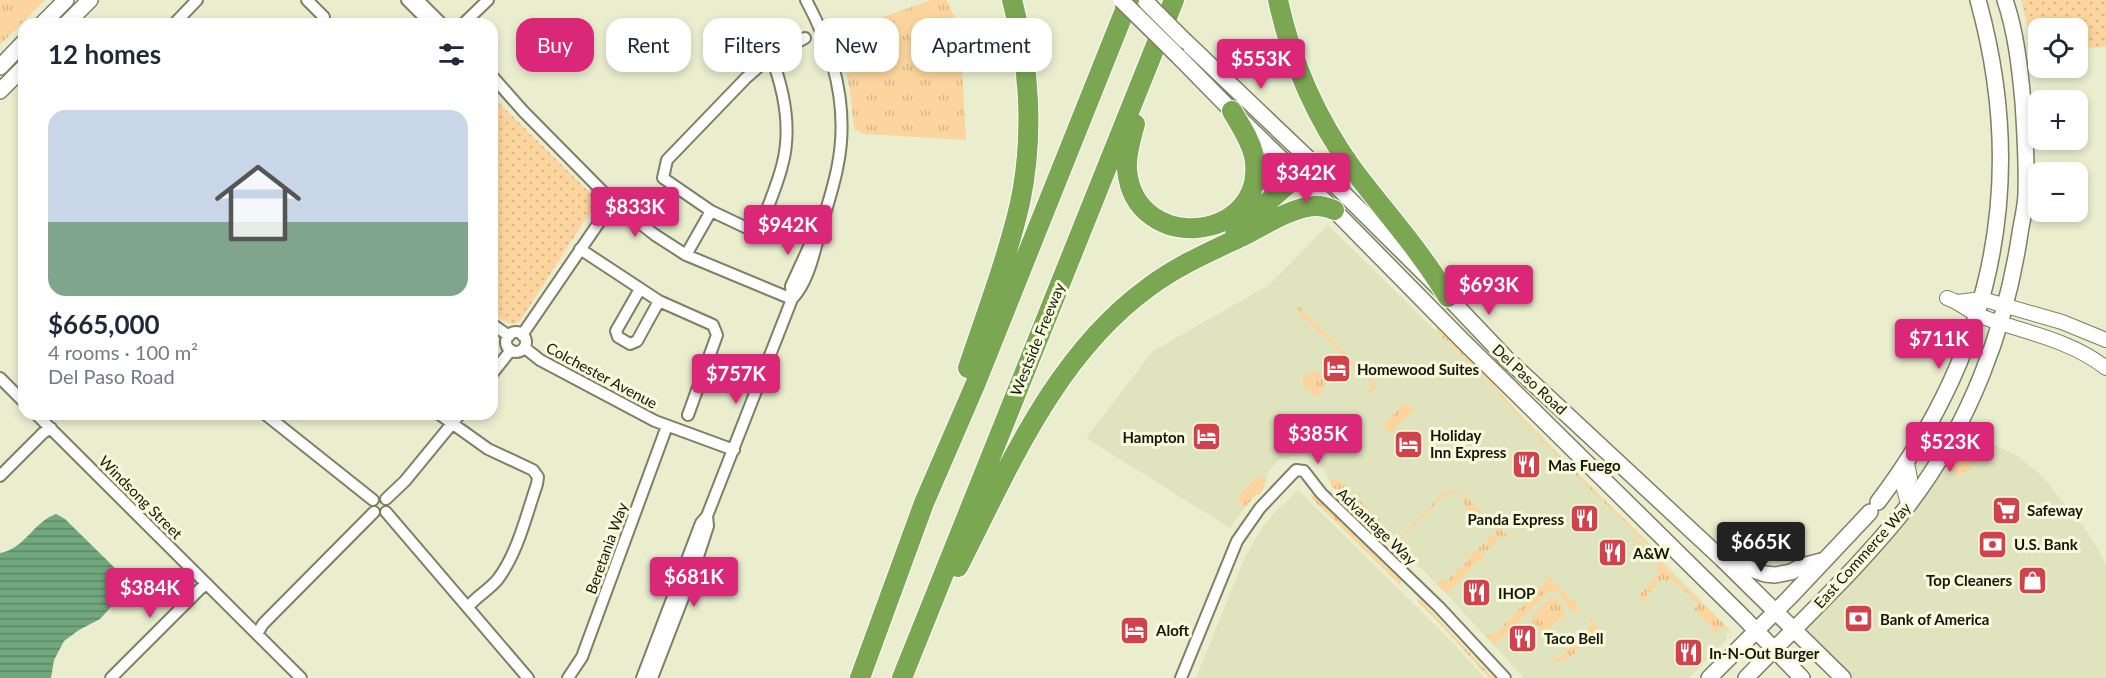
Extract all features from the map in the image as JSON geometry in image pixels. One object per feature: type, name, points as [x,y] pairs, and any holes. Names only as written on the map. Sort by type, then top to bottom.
[{"type":"highway","points":[[860,678],[924,503],[1005,256],[1020,203],[1025,171],[1028,104],[1025,67],[1012,0]]},
{"type":"highway","points":[[1103,61],[1121,0]]},
{"type":"highway","points":[[924,503],[975,385],[1129,0]]},
{"type":"highway","name":"Westside Freeway","points":[[902,678],[1174,0]]},
{"type":"highway","points":[[1278,0],[1297,64],[1315,106],[1333,138],[1352,167],[1435,274],[1448,297]]},
{"type":"highway","points":[[1151,57],[1129,150],[1127,170],[1133,192],[1139,202],[1155,218],[1182,229],[1204,228],[1225,220],[1242,206],[1254,178],[1254,158],[1248,138],[1232,111]]},
{"type":"highway","points":[[929,609],[957,569],[1045,402],[1076,357],[1094,336],[1127,304],[1248,220],[1306,170]]},
{"type":"highway","points":[[1196,258],[1294,211],[1316,206],[1334,210]]},
{"type":"main road","points":[[48,18],[66,0]]},
{"type":"main road","points":[[72,18],[90,0]]},
{"type":"main road","name":"Del Paso Road","points":[[1121,0],[1232,111],[1306,170],[1448,297],[1506,358],[1722,559],[1843,678]]},
{"type":"main road","name":"Del Paso Road","points":[[1144,0],[1306,170],[1334,210],[1802,678]]},
{"type":"main road","name":"East Commerce Way","points":[[1709,678],[1826,560],[1874,507],[1924,435],[1947,393],[1972,332],[1994,245],[1999,208],[2001,160],[2000,118],[1995,77],[1978,0]]},
{"type":"main road","name":"East Commerce Way","points":[[1746,678],[1877,542],[1910,502],[1947,447],[1984,368],[2005,306],[2016,261],[2026,195],[2026,138],[2020,73],[2005,0]]},
{"type":"main road","points":[[0,66],[18,48]]},
{"type":"main road","points":[[0,91],[18,73]]},
{"type":"main road","points":[[1722,559],[1765,574],[1775,575],[1826,560]]},
{"type":"street","points":[[180,18],[197,0]]},
{"type":"street","points":[[307,0],[323,18]]},
{"type":"street","points":[[407,0],[425,18]]},
{"type":"street","points":[[418,0],[436,18]]},
{"type":"street","points":[[469,18],[488,0]]},
{"type":"street","points":[[642,678],[701,523],[707,516],[734,450],[792,299],[791,286],[807,248],[823,220],[838,162],[841,109],[833,65],[825,39],[806,0]]},
{"type":"street","points":[[753,72],[667,160],[663,178],[711,211],[749,229],[762,224],[783,165],[786,128],[782,89],[776,72]]},
{"type":"street","points":[[498,83],[613,202],[655,235],[686,255],[792,299]]},
{"type":"street","points":[[498,88],[523,111]]},
{"type":"street","points":[[522,335],[613,202]]},
{"type":"street","points":[[686,255],[711,211]]},
{"type":"street","points":[[580,249],[659,300],[712,325],[717,335],[688,416]]},
{"type":"street","points":[[640,289],[616,331],[618,337],[630,344],[637,341],[659,300]]},
{"type":"street","points":[[2106,340],[2062,322],[1982,298],[1952,300],[1977,315],[2040,335],[2080,351],[2106,368]]},
{"type":"street","points":[[498,328],[509,336]]},
{"type":"street","points":[[514,333],[522,335],[526,341],[525,348],[520,352],[511,350],[507,345],[509,336],[514,333]]},
{"type":"street","name":"Colchester Avenue","points":[[525,348],[550,366],[667,426],[734,450]]},
{"type":"street","points":[[498,366],[511,350]]},
{"type":"street","points":[[0,378],[18,396]]},
{"type":"street","name":"Windsong Street","points":[[42,420],[301,678]]},
{"type":"street","points":[[273,420],[374,500]]},
{"type":"street","points":[[448,420],[489,449],[534,470],[538,477],[507,565],[486,592],[476,597],[468,607]]},
{"type":"street","points":[[386,499],[405,481],[455,420]]},
{"type":"street","name":"Beretania Way","points":[[568,678],[582,657],[667,426]]},
{"type":"street","points":[[0,476],[43,432],[51,428]]},
{"type":"street","points":[[1906,462],[1910,478],[1904,489],[1907,500],[1910,502]]},
{"type":"street","name":"Advantage Way","points":[[1181,678],[1237,541],[1260,508],[1296,470],[1304,471],[1321,493],[1439,607],[1504,678]]},
{"type":"street","points":[[378,497],[386,499],[389,507],[386,512],[381,515],[374,512],[371,506],[374,500],[378,497]]},
{"type":"street","points":[[257,633],[263,624],[374,512]]},
{"type":"street","points":[[386,512],[528,678]]},
{"type":"street","points":[[652,678],[696,563],[708,526],[707,516]]},
{"type":"street","points":[[111,678],[207,584]]},
{"type":"shaded area","points":[[1328,225],[1536,430],[1728,629],[1726,640],[1689,678],[1524,678],[1439,586],[1340,490],[1332,487],[1323,467],[1314,459],[1304,455],[1279,460],[1269,471],[1264,489],[1251,499],[1230,528],[1086,438],[1153,351],[1269,285]]},
{"type":"shaded area","points":[[1961,429],[2019,457],[2042,476],[2089,534],[2106,564],[2106,678],[1830,678],[1790,637],[1906,520]]},
{"type":"shaded area","points":[[1298,490],[1452,642],[1485,678],[1196,678],[1244,559],[1261,529]]},
{"type":"shaded area","points":[[56,514],[65,519],[123,576],[125,586],[122,595],[100,619],[64,641],[54,660],[51,678],[0,678],[0,553],[9,551],[41,523]]},
{"type":"green space","points":[[0,0],[45,0],[27,18],[18,18],[18,27],[0,45]]},
{"type":"green space","points":[[932,0],[947,0],[955,18],[911,18],[911,72],[962,72],[966,140],[865,134],[854,129],[846,72],[899,72],[899,18],[880,18]]},
{"type":"green space","points":[[2021,0],[2106,0],[2106,47],[2088,48],[2088,18],[2028,18],[2028,27]]},
{"type":"green space","points":[[498,102],[594,197],[599,199],[600,205],[598,210],[585,220],[520,321],[513,324],[498,316]]},
{"type":"green space","points":[[1298,306],[1376,383],[1377,387],[1369,395],[1365,393],[1373,387],[1372,383],[1301,315],[1295,308]]},
{"type":"green space","points":[[1436,327],[1493,384],[1535,432],[1660,554],[1669,566],[1532,432],[1491,385],[1437,332]]},
{"type":"green space","points":[[1310,372],[1318,372],[1325,380],[1323,391],[1317,396],[1312,396],[1309,389],[1302,386],[1303,377]]},
{"type":"green space","points":[[1405,403],[1415,409],[1401,424],[1396,426],[1394,432],[1390,433],[1382,425]]},
{"type":"green space","points":[[1965,445],[1972,448],[1975,445],[1986,452],[1970,469],[1960,475],[1951,470]]},
{"type":"green space","points":[[1258,476],[1266,479],[1261,493],[1243,509],[1237,497]]},
{"type":"green space","points":[[1329,478],[1340,481],[1379,519],[1382,530],[1340,490],[1332,488]]},
{"type":"green space","points":[[1450,490],[1461,493],[1486,516],[1484,518],[1479,514],[1473,521],[1477,525],[1475,526],[1470,520],[1463,498],[1456,493],[1451,493],[1444,496],[1405,535],[1399,547],[1395,543],[1442,494]]},
{"type":"green space","points":[[1311,493],[1401,581],[1400,585],[1312,499]]},
{"type":"green space","points":[[1495,524],[1507,536],[1507,539],[1501,536],[1481,557],[1485,562],[1483,564],[1479,560],[1447,593],[1436,584],[1441,579],[1446,582],[1469,559],[1465,554],[1467,552],[1471,556],[1497,530],[1493,526]]},
{"type":"green space","points":[[1635,538],[1729,629],[1731,638],[1726,628],[1718,629],[1714,633],[1708,623],[1694,610],[1698,604],[1672,579],[1668,582],[1662,579],[1645,597],[1649,603],[1639,598],[1658,575],[1658,570],[1650,556],[1633,540]]},
{"type":"green space","points":[[1544,575],[1547,575],[1577,605],[1579,610],[1575,613],[1570,610],[1559,592],[1552,591],[1494,645],[1486,635],[1490,632],[1494,635],[1529,599],[1525,595],[1527,593],[1532,596],[1547,581]]},
{"type":"green space","points":[[1553,598],[1558,600],[1567,621],[1561,617],[1544,634],[1530,619],[1548,600]]},
{"type":"green space","points":[[1420,599],[1493,678],[1489,678],[1417,601]]},
{"type":"green space","points":[[1591,618],[1597,626],[1596,631],[1574,654],[1556,662],[1552,656],[1558,659],[1566,652],[1562,646],[1568,649],[1575,643],[1571,638],[1573,636],[1577,640],[1592,625],[1588,620]]},
{"type":"place","name":"Homewood Suites","points":[[1336,369]]},
{"type":"place","name":"Hampton","points":[[1206,437]]},
{"type":"place","name":"Holiday Inn Express","points":[[1409,444]]},
{"type":"place","name":"Mas Fuego","points":[[1527,465]]},
{"type":"place","name":"Safeway","points":[[2006,510]]},
{"type":"place","name":"Panda Express","points":[[1585,519]]},
{"type":"place","name":"U.S. Bank","points":[[1993,544]]},
{"type":"place","name":"A&W","points":[[1612,553]]},
{"type":"place","name":"Top Cleaners","points":[[2033,580]]},
{"type":"place","name":"IHOP","points":[[1477,593]]},
{"type":"place","name":"Bank of America","points":[[1859,619]]},
{"type":"place","name":"Aloft","points":[[1135,630]]},
{"type":"place","name":"Taco Bell","points":[[1523,638]]},
{"type":"place","name":"In-N-Out Burger","points":[[1688,653]]}]
